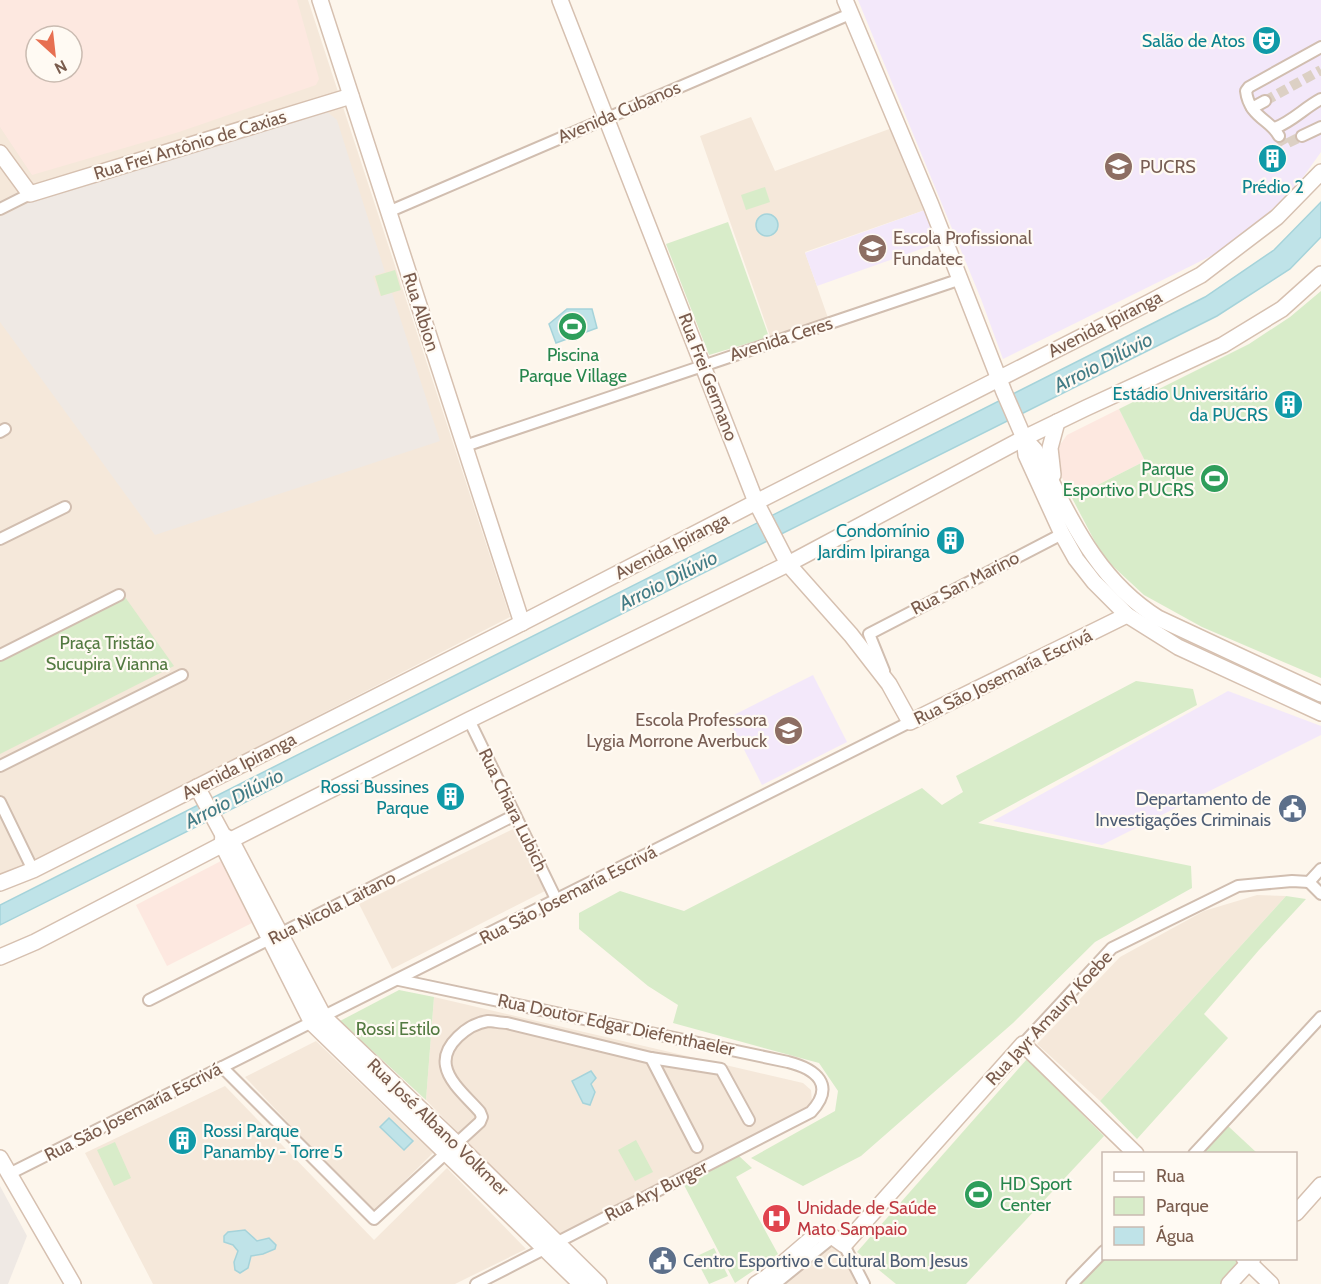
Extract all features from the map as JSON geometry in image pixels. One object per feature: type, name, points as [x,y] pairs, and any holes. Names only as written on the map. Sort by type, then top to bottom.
[{"type":"main road","name":"Rua Albion","points":[[320,0],[522,623]]},
{"type":"main road","name":"Rua Frei Germano","points":[[560,0],[759,507],[788,564],[851,635],[889,684],[910,722]]},
{"type":"main road","points":[[847,7],[961,279],[1001,386],[1022,434],[1026,455],[1076,559],[1094,582],[1178,647],[1321,713]]},
{"type":"main road","name":"Rua Frei Antônio de Caxias","points":[[30,194],[351,96]]},
{"type":"main road","points":[[0,153],[30,194]]},
{"type":"main road","name":"Avenida Ipiranga","points":[[0,883],[33,870],[199,791],[522,623],[1001,386],[1201,275],[1277,217],[1321,172]]},
{"type":"main road","points":[[0,957],[35,942],[223,837],[788,564],[1022,434],[1057,423],[1223,345],[1282,309],[1321,274]]},
{"type":"main road","points":[[1056,490],[1050,448],[1057,423]]},
{"type":"main road","points":[[1022,434],[1035,450],[1090,553],[1116,585],[1133,611],[1321,694]]},
{"type":"main road","name":"Rua São Josemaría Escrivá","points":[[910,722],[1133,611]]},
{"type":"main road","name":"Rua José Albano Volkmer","points":[[199,791],[318,1020],[396,1096],[445,1154],[550,1246],[599,1284]]},
{"type":"main road","points":[[1023,1044],[1134,1152]]},
{"type":"main road","name":"Rua Jayr Amaury Koebe","points":[[839,1241],[1023,1044]]},
{"type":"main road","name":"Rua José Albano Volkmer","points":[[396,1096],[456,1143],[550,1246],[581,1284]]},
{"type":"main road","points":[[0,1158],[73,1284]]},
{"type":"main road","points":[[1297,1212],[1321,1185]]},
{"type":"main road","points":[[756,1284],[817,1234],[839,1241]]},
{"type":"main road","points":[[1229,1284],[1249,1260],[1271,1284]]},
{"type":"street","name":"Avenida Cubanos","points":[[388,212],[606,118],[847,7]]},
{"type":"street","points":[[1321,47],[1249,87],[1246,91],[1246,97],[1252,108],[1263,122],[1277,132],[1321,99]]},
{"type":"street","points":[[1252,108],[1264,101]]},
{"type":"street","points":[[1300,113],[1306,134],[1321,127]]},
{"type":"street","points":[[0,209],[30,194]]},
{"type":"street","name":"Avenida Ceres","points":[[465,446],[961,279]]},
{"type":"street","points":[[0,539],[65,507]]},
{"type":"street","name":"Rua San Marino","points":[[889,684],[869,633],[1062,534]]},
{"type":"street","points":[[0,655],[119,595]]},
{"type":"street","points":[[0,766],[182,675]]},
{"type":"street","name":"Rua Chiara Lubich","points":[[469,720],[556,901]]},
{"type":"street","name":"Rua São Josemaría Escrivá","points":[[9,1174],[910,722]]},
{"type":"street","points":[[0,802],[33,870]]},
{"type":"street","name":"Rua Nicola Laitano","points":[[149,1000],[515,815]]},
{"type":"street","points":[[1321,869],[1309,882],[1321,894]]},
{"type":"street","name":"Rua Jayr Amaury Koebe","points":[[1023,1044],[1112,948],[1238,886],[1292,881],[1309,882]]},
{"type":"street","name":"Rua Doutor Edgar Diefenthaeler","points":[[399,980],[805,1066],[816,1074],[822,1087]]},
{"type":"street","points":[[1196,1152],[1321,1017]]},
{"type":"street","points":[[222,1067],[374,1220],[480,1122],[482,1117],[451,1078],[446,1065],[450,1049],[457,1036],[470,1027],[488,1021],[507,1023],[651,1058],[721,1069],[749,1120]]},
{"type":"street","points":[[651,1058],[697,1147]]},
{"type":"street","name":"Rua Ary Burger","points":[[476,1284],[811,1112],[820,1102],[822,1087]]},
{"type":"street","points":[[775,1284],[839,1241],[864,1284]]},
{"type":"street","points":[[1072,1284],[1102,1253]]},
{"type":"shaded area","points":[[0,0],[308,0],[510,617],[23,867],[0,876]]},
{"type":"shaded area","points":[[0,0],[297,0],[319,79],[316,85],[179,132],[32,175],[0,127]]},
{"type":"shaded area","name":"PUCRS","points":[[858,0],[1321,0],[1321,152],[1299,183],[1279,203],[1245,233],[1213,255],[1003,359],[981,299]]},
{"type":"shaded area","points":[[325,110],[337,120],[385,272],[373,276],[380,296],[392,293],[440,441],[155,535],[0,322],[0,217],[52,191]]},
{"type":"shaded area","points":[[751,117],[775,171],[892,128],[925,210],[805,252],[828,318],[770,336],[700,136]]},
{"type":"shaded area","name":"Escola Profissional Fundatec","points":[[925,210],[938,243],[817,286],[805,253]]},
{"type":"shaded area","points":[[1119,409],[1145,461],[1072,498],[1057,467],[1057,449],[1067,435]]},
{"type":"shaded area","name":"Escola Professora Lygia Morrone Averbuck","points":[[813,675],[847,742],[762,785],[728,718]]},
{"type":"shaded area","points":[[1228,691],[1321,726],[1321,735],[1102,845],[993,821]]},
{"type":"shaded area","points":[[515,828],[545,891],[392,969],[359,904]]},
{"type":"shaded area","points":[[221,861],[252,923],[167,966],[136,905]]},
{"type":"shaded area","points":[[1257,895],[1286,896],[1100,1101],[1037,1044],[1120,957],[1204,911]]},
{"type":"shaded area","points":[[434,997],[803,1083],[811,1090],[812,1102],[805,1110],[559,1236],[426,1100]]},
{"type":"shaded area","points":[[316,1041],[433,1153],[373,1212],[245,1077]]},
{"type":"shaded area","points":[[225,1086],[374,1240],[447,1168],[526,1249],[455,1284],[153,1284],[85,1153]]},
{"type":"shaded area","points":[[0,1186],[27,1236],[8,1284],[0,1284]]},
{"type":"shaded area","points":[[833,1243],[859,1284],[782,1284]]},
{"type":"green space","points":[[765,187],[770,202],[746,210],[741,195]]},
{"type":"green space","points":[[728,222],[769,337],[709,355],[666,244]]},
{"type":"green space","points":[[395,270],[401,290],[381,296],[375,276]]},
{"type":"green space","name":"Parque Esportivo PUCRS","points":[[1321,291],[1321,678],[1202,627],[1144,595],[1103,557],[1072,498],[1145,461],[1119,409],[1249,344],[1290,317]]},
{"type":"green space","name":"Praça Tristão Sucupira Vianna","points":[[125,597],[174,666],[0,754],[0,661]]},
{"type":"green space","points":[[1136,681],[1193,689],[1197,705],[978,823],[1191,866],[1192,888],[1095,942],[1013,1023],[861,1156],[803,1186],[751,1158],[835,1111],[838,1091],[819,1063],[673,1023],[678,1005],[648,986],[579,929],[579,913],[620,891],[684,911],[922,788],[942,805],[963,792],[956,776]]},
{"type":"green space","points":[[1286,896],[1306,899],[1204,1014],[1228,1038],[1137,1139],[1100,1101]]},
{"type":"green space","name":"Rossi Estilo","points":[[399,990],[434,997],[426,1100],[340,1021]]},
{"type":"green space","name":"HD Sport Center","points":[[1027,1059],[1104,1136],[966,1284],[896,1284],[857,1252]]},
{"type":"green space","points":[[1228,1126],[1256,1152],[1203,1152]]},
{"type":"green space","points":[[636,1140],[653,1172],[635,1181],[618,1150]]},
{"type":"green space","points":[[115,1142],[131,1178],[114,1186],[97,1150]]},
{"type":"green space","points":[[739,1156],[752,1168],[736,1177],[778,1254],[735,1283],[684,1185]]},
{"type":"green space","points":[[714,1248],[728,1276],[709,1284],[695,1257]]},
{"type":"green space","points":[[1103,1260],[1243,1260],[1220,1284],[1080,1284]]},
{"type":"water","name":"Arroio Dilúvio","points":[[1321,202],[1321,237],[1290,269],[1217,316],[0,925],[0,905],[1205,297],[1274,250]]},
{"type":"water","points":[[767,214],[775,217],[778,225],[775,233],[767,236],[759,233],[756,225],[759,217]]},
{"type":"water","name":"Piscina Parque Village","points":[[567,309],[592,309],[597,328],[556,343],[549,324]]},
{"type":"water","points":[[591,1071],[596,1078],[591,1084],[595,1092],[590,1105],[583,1103],[572,1081]]},
{"type":"water","points":[[389,1118],[413,1141],[404,1150],[380,1127]]},
{"type":"water","points":[[245,1230],[257,1241],[269,1238],[276,1245],[275,1249],[251,1256],[248,1268],[240,1273],[235,1270],[234,1262],[238,1251],[233,1245],[224,1242],[224,1236],[228,1232]]},
{"type":"tunnel","points":[[1265,101],[1321,70]]},
{"type":"tunnel","points":[[1279,136],[1284,145],[1302,136]]},
{"type":"place","name":"Salão de Atos","points":[[1266,41]]},
{"type":"place","name":"Prédio 2","points":[[1273,158]]},
{"type":"place","name":"PUCRS","points":[[1119,167]]},
{"type":"place","name":"Escola Profissional Fundatec","points":[[872,248]]},
{"type":"place","name":"Piscina Parque Village","points":[[573,326]]},
{"type":"place","name":"Estádio Universitário da PUCRS","points":[[1289,404]]},
{"type":"place","name":"Parque Esportivo PUCRS","points":[[1215,479]]},
{"type":"place","name":"Condomínio Jardim Ipiranga","points":[[951,541]]},
{"type":"place","name":"Escola Professora Lygia Morrone Averbuck","points":[[788,730]]},
{"type":"place","name":"Rossi Bussines Parque","points":[[450,797]]},
{"type":"place","name":"Departamento de Investigações Criminais","points":[[1292,809]]},
{"type":"place","name":"Rossi Parque Panamby - Torre 5","points":[[182,1141]]},
{"type":"place","name":"HD Sport Center","points":[[979,1194]]},
{"type":"place","name":"Unidade de Saúde Mato Sampaio","points":[[776,1218]]},
{"type":"place","name":"Centro Esportivo e Cultural Bom Jesus","points":[[662,1261]]}]
